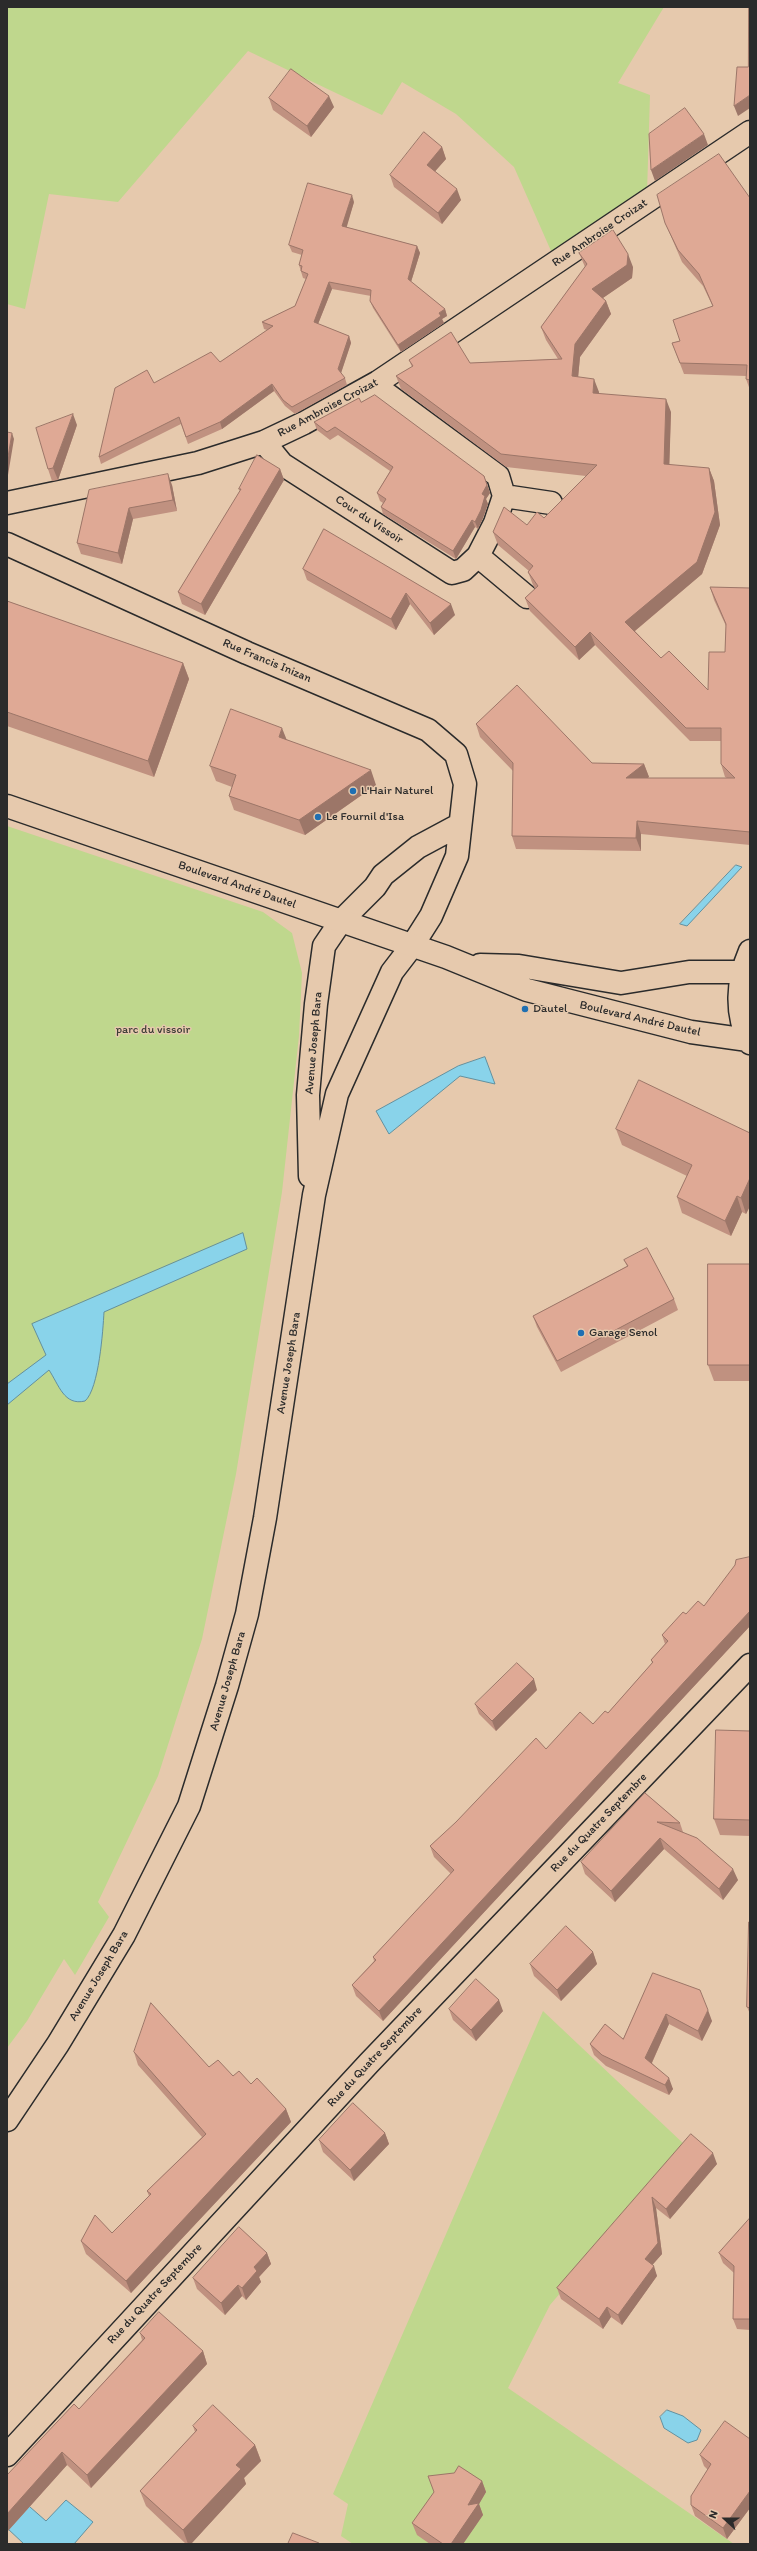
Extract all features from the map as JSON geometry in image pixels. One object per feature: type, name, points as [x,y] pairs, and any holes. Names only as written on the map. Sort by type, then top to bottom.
[{"type":"street","name":"Rue Ambroise Croizat","points":[[7,503],[198,463],[264,442],[344,402],[378,382],[750,132]]},
{"type":"street","points":[[378,382],[384,392],[498,476],[504,496],[551,503]]},
{"type":"street","name":"Cour du Vissoir","points":[[264,442],[282,464],[452,573],[463,570],[478,556],[500,512],[504,496]]},
{"type":"street","name":"Rue Francis Inizan","points":[[7,544],[247,653],[428,730],[456,754],[465,784],[459,825],[458,856],[430,916],[412,946]]},
{"type":"street","points":[[478,556],[527,597]]},
{"type":"street","name":"Boulevard André Dautel","points":[[7,806],[467,965],[527,990],[568,1002],[691,1032],[749,1041]]},
{"type":"street","points":[[341,921],[366,898],[383,875],[418,848],[459,825]]},
{"type":"street","name":"Avenue Joseph Bara","points":[[314,1195],[310,1171],[308,1095],[316,1004],[324,946],[341,921]]},
{"type":"street","name":"Avenue Joseph Bara","points":[[7,2120],[58,2044],[124,1935],[189,1806],[227,1686],[247,1614],[265,1518],[314,1195],[337,1094],[392,972],[412,946]]},
{"type":"street","points":[[749,1041],[740,1006],[742,972],[750,951]]},
{"type":"street","name":"Boulevard André Dautel","points":[[467,965],[519,966],[622,983],[689,972],[742,972]]},
{"type":"street","name":"Rue du Quatre Septembre","points":[[7,2455],[369,2063],[750,1665]]},
{"type":"green space","points":[[7,7],[664,7],[618,83],[650,95],[647,193],[555,260],[514,167],[456,114],[402,82],[382,115],[248,51],[118,202],[49,194],[25,309],[7,304]]},
{"type":"green space","name":"parc du vissoir","points":[[7,826],[263,912],[292,933],[302,973],[299,1036],[282,1192],[236,1474],[202,1639],[158,1776],[98,1902],[109,1917],[75,1975],[64,1959],[27,2021],[7,2048]]},
{"type":"green space","points":[[543,2011],[686,2146],[550,2305],[508,2388],[734,2544],[353,2544],[341,2536],[348,2504],[333,2494]]},
{"type":"water","points":[[736,865],[742,867],[687,926],[680,924]]},
{"type":"water","points":[[485,1057],[495,1084],[460,1076],[389,1134],[376,1111],[458,1066]]},
{"type":"water","points":[[243,1233],[247,1249],[104,1312],[97,1372],[94,1385],[85,1401],[78,1402],[67,1397],[59,1388],[49,1370],[7,1405],[7,1384],[46,1355],[32,1324]]},
{"type":"water","points":[[667,2410],[683,2416],[701,2430],[697,2440],[688,2443],[664,2428],[660,2417]]},
{"type":"water","points":[[22,2500],[46,2521],[66,2500],[93,2522],[74,2544],[24,2544],[7,2528],[7,2516]]},
{"type":"building","points":[[749,7],[750,95],[734,106],[737,67],[748,67]]},
{"type":"building","points":[[291,69],[329,96],[307,126],[269,98]]},
{"type":"building","points":[[685,108],[704,134],[651,170],[649,134]]},
{"type":"building","points":[[424,132],[442,147],[427,165],[457,189],[438,213],[390,175]]},
{"type":"building","points":[[719,154],[750,198],[750,380],[746,379],[747,365],[680,363],[672,343],[680,341],[673,320],[713,306],[699,274],[678,250],[665,223],[657,195]]},
{"type":"building","points":[[308,183],[352,195],[342,226],[417,246],[408,279],[445,309],[439,313],[441,316],[398,345],[370,301],[371,290],[329,282],[314,322],[349,336],[338,369],[345,378],[292,407],[283,400],[272,384],[220,422],[186,437],[179,417],[99,457],[115,388],[147,370],[154,383],[211,352],[220,362],[273,326],[262,322],[295,306],[308,274],[301,271],[302,266],[299,265],[303,250],[289,245]]},
{"type":"building","points":[[613,230],[628,254],[627,265],[592,289],[606,301],[575,344],[572,376],[594,379],[593,393],[666,399],[664,464],[709,468],[715,512],[697,562],[625,622],[661,658],[669,651],[708,690],[709,652],[725,652],[726,624],[710,587],[750,588],[750,832],[637,821],[636,838],[512,836],[513,763],[476,724],[517,685],[592,763],[644,764],[626,778],[735,778],[721,764],[721,728],[686,728],[590,632],[575,647],[525,598],[538,586],[528,572],[533,566],[493,532],[504,507],[527,525],[537,512],[544,518],[597,465],[501,454],[396,376],[413,366],[409,360],[451,332],[470,363],[562,359],[541,327],[587,264],[579,253]]},
{"type":"building","points":[[375,395],[484,476],[487,485],[482,494],[485,496],[481,510],[475,522],[472,520],[453,551],[381,507],[386,499],[377,493],[393,467],[335,427],[327,432],[314,422],[359,398],[361,402]]},
{"type":"building","points":[[73,414],[53,468],[48,469],[36,428]]},
{"type":"building","points":[[7,432],[12,433],[7,463]]},
{"type":"building","points":[[257,455],[280,469],[201,604],[178,592],[241,489],[239,489]]},
{"type":"building","points":[[168,474],[173,500],[129,508],[118,553],[77,543],[89,490]]},
{"type":"building","points":[[324,529],[451,604],[430,623],[406,593],[391,619],[303,569]]},
{"type":"building","points":[[7,601],[183,663],[148,761],[7,712]]},
{"type":"building","points":[[231,709],[282,728],[279,737],[371,770],[299,820],[229,796],[236,775],[210,766]]},
{"type":"building","points":[[639,1080],[750,1133],[750,1178],[741,1198],[737,1196],[725,1221],[677,1197],[692,1165],[616,1129]]},
{"type":"building","points":[[647,1248],[674,1299],[557,1361],[533,1316],[628,1266],[624,1260]]},
{"type":"building","points":[[708,1264],[750,1264],[750,1365],[708,1365]]},
{"type":"building","points":[[750,1557],[750,1611],[379,2011],[352,1985],[376,1960],[373,1957],[454,1870],[430,1846],[456,1822],[536,1738],[546,1749],[580,1712],[593,1724],[605,1711],[608,1713],[653,1662],[651,1660],[668,1641],[662,1635],[683,1612],[686,1614],[698,1601],[704,1606],[735,1565],[736,1560]]},
{"type":"building","points":[[517,1663],[534,1679],[492,1721],[475,1704]]},
{"type":"building","points":[[716,1730],[750,1731],[750,1820],[714,1819]]},
{"type":"building","points":[[645,1793],[680,1823],[657,1822],[697,1838],[733,1869],[719,1889],[660,1838],[611,1891],[581,1862]]},
{"type":"building","points":[[750,1922],[750,2008],[747,2007]]},
{"type":"building","points":[[566,1926],[593,1952],[557,1990],[530,1964]]},
{"type":"building","points":[[653,1973],[700,1990],[708,2010],[698,2031],[666,2014],[645,2058],[669,2078],[665,2085],[602,2055],[590,2044],[605,2024],[623,2039]]},
{"type":"building","points":[[476,1979],[499,2000],[471,2030],[449,2009]]},
{"type":"building","points":[[151,2003],[209,2067],[218,2060],[233,2076],[239,2071],[251,2084],[257,2078],[286,2109],[126,2281],[81,2241],[95,2215],[112,2233],[151,2194],[147,2191],[206,2134],[134,2052]]},
{"type":"building","points":[[353,2103],[385,2133],[350,2170],[319,2140]]},
{"type":"building","points":[[691,2134],[713,2153],[666,2209],[652,2197],[658,2243],[645,2259],[654,2266],[618,2315],[607,2307],[599,2319],[557,2288]]},
{"type":"building","points":[[750,2218],[750,2319],[733,2319],[734,2266],[719,2253]]},
{"type":"building","points":[[239,2227],[267,2253],[254,2267],[257,2271],[242,2288],[238,2285],[221,2303],[193,2278]]},
{"type":"building","points":[[159,2312],[203,2351],[87,2475],[62,2452],[7,2514],[7,2475],[74,2404],[79,2409],[145,2338],[140,2333]]},
{"type":"building","points":[[213,2405],[255,2445],[236,2465],[241,2469],[183,2530],[140,2491],[197,2430],[193,2426]]},
{"type":"building","points":[[725,2421],[750,2439],[750,2491],[723,2528],[691,2505],[691,2496],[711,2464],[700,2455]]},
{"type":"building","points":[[459,2466],[482,2481],[468,2505],[479,2503],[451,2544],[443,2544],[412,2523],[434,2492],[428,2476],[454,2473]]},
{"type":"building","points":[[293,2533],[319,2543],[288,2544]]},
{"type":"place","name":"L'Hair Naturel","points":[[353,791]]},
{"type":"place","name":"Le Fournil d'Isa","points":[[318,817]]},
{"type":"place","name":"Dautel","points":[[525,1009]]},
{"type":"place","name":"Garage Senol","points":[[581,1333]]}]
